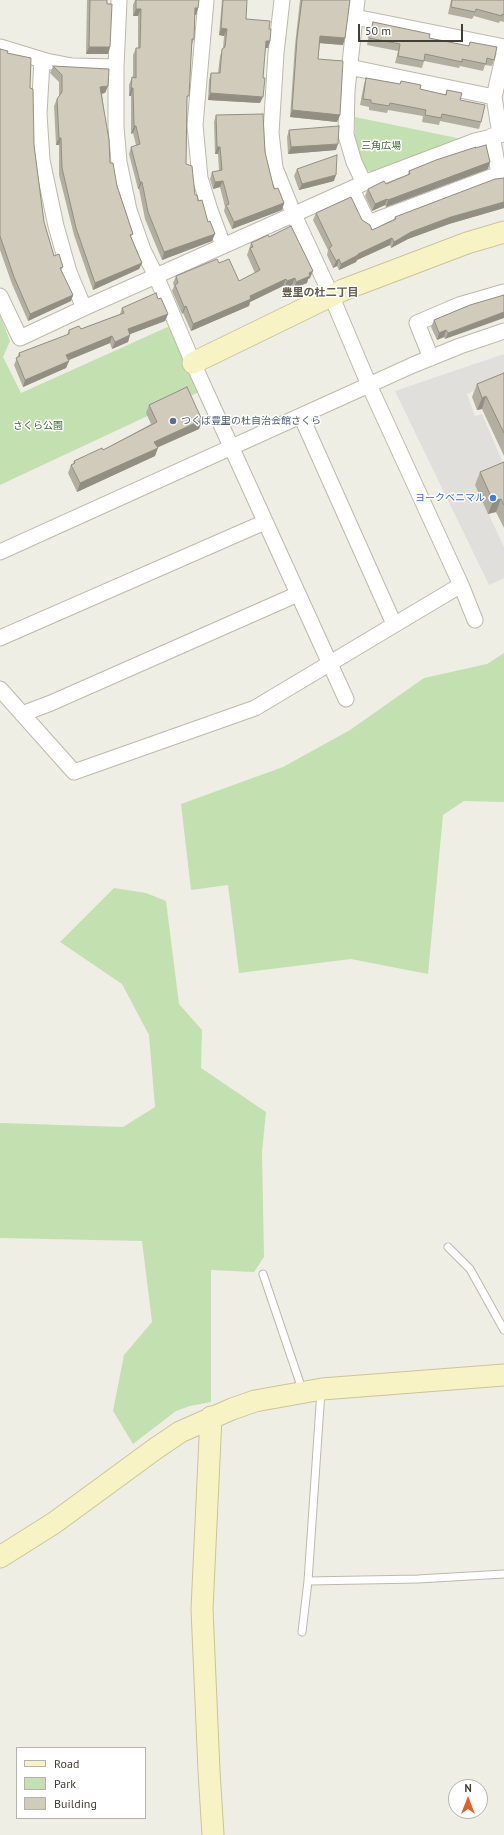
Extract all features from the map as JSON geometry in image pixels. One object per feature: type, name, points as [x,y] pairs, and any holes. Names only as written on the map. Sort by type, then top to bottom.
[{"type":"street","points":[[119,0],[116,67],[116,127],[119,162],[128,210],[143,250],[156,276],[193,363],[233,447],[265,522],[346,699]]},
{"type":"street","points":[[206,0],[195,125],[200,178],[223,245]]},
{"type":"street","points":[[282,0],[276,53],[271,133],[276,168],[294,215],[331,295],[369,385],[476,620]]},
{"type":"street","points":[[357,0],[349,68],[346,135],[354,162],[358,186],[368,223],[500,174],[499,135],[494,97],[504,54]]},
{"type":"street","points":[[355,17],[504,47]]},
{"type":"street","points":[[0,47],[42,60],[72,66],[116,67]]},
{"type":"street","points":[[42,60],[39,114],[42,160],[56,226],[69,272],[84,308]]},
{"type":"street","points":[[349,68],[494,97]]},
{"type":"street","points":[[0,296],[20,338],[223,245],[358,186],[475,141],[499,135]]},
{"type":"street","points":[[193,363],[331,295],[467,243],[504,232]]},
{"type":"street","points":[[431,358],[417,323],[459,305],[504,292]]},
{"type":"street","points":[[0,552],[369,385],[431,358],[504,331]]},
{"type":"street","points":[[301,416],[394,624]]},
{"type":"street","points":[[0,638],[265,522]]},
{"type":"street","points":[[0,689],[74,772],[255,708],[329,662],[461,585]]},
{"type":"street","points":[[22,714],[51,703],[298,594]]},
{"type":"street","points":[[0,1557],[54,1523],[180,1432],[211,1417],[255,1401],[312,1391],[504,1375]]},
{"type":"street","points":[[211,1417],[202,1609],[209,1771],[214,1835]]},
{"type":"lane","points":[[448,1247],[470,1269],[504,1330]]},
{"type":"lane","points":[[263,1274],[312,1391],[308,1581],[302,1632]]},
{"type":"lane","points":[[308,1581],[418,1579],[504,1574]]},
{"type":"green space","name":"三角広場","points":[[355,117],[462,139],[375,174],[365,170],[358,151],[355,139]]},
{"type":"green space","name":"さくら公園","points":[[0,315],[10,341],[3,357],[21,393],[172,325],[201,391],[0,485]]},
{"type":"green space","points":[[504,653],[504,802],[464,801],[443,815],[428,974],[351,959],[239,973],[228,885],[191,890],[181,804],[283,767],[350,730],[424,678],[487,664]]},
{"type":"green space","points":[[114,888],[146,893],[166,901],[179,1004],[202,1030],[201,1068],[266,1112],[262,1152],[264,1257],[254,1272],[211,1270],[211,1402],[190,1406],[176,1411],[133,1444],[113,1411],[124,1355],[152,1322],[142,1241],[0,1238],[0,1123],[123,1127],[155,1107],[149,1035],[122,984],[60,942]]},
{"type":"shaded area","points":[[504,354],[504,377],[467,394],[475,416],[482,414],[504,465],[475,485],[504,547],[504,578],[489,585],[395,391]]},
{"type":"building","points":[[90,0],[107,0],[107,4],[112,4],[110,47],[89,47]]},
{"type":"building","points":[[136,0],[199,0],[198,8],[195,8],[189,96],[187,96],[186,164],[192,166],[195,195],[197,195],[198,201],[202,200],[208,222],[210,221],[215,234],[164,252],[148,212],[142,182],[140,182],[131,147],[140,144],[136,126],[134,126],[133,88],[131,88],[132,77],[136,78],[136,48],[140,48],[141,9],[136,9]]},
{"type":"building","points":[[223,0],[247,0],[246,19],[270,21],[270,41],[266,41],[263,97],[210,93],[211,73],[220,73],[222,49],[225,47],[227,29],[221,28]]},
{"type":"building","points":[[302,0],[350,0],[345,38],[320,36],[318,59],[343,61],[340,115],[292,110],[297,38]]},
{"type":"building","points":[[452,0],[504,0],[504,15],[502,14],[502,16],[476,9],[475,12],[451,7]]},
{"type":"building","points":[[373,22],[430,34],[429,38],[469,46],[470,42],[497,47],[494,60],[487,58],[486,64],[462,59],[462,62],[425,54],[424,61],[398,56],[400,44],[369,38]]},
{"type":"building","points":[[0,49],[8,51],[7,53],[31,58],[30,88],[33,89],[34,145],[44,222],[54,256],[59,254],[63,267],[60,268],[73,295],[30,314],[14,277],[0,236]]},
{"type":"building","points":[[53,66],[109,69],[108,86],[100,87],[109,140],[110,163],[113,163],[117,186],[133,234],[130,235],[142,263],[95,283],[76,228],[62,168],[57,99],[62,92],[62,75]]},
{"type":"building","points":[[366,78],[400,84],[401,81],[421,85],[420,89],[446,95],[447,90],[462,93],[460,100],[485,105],[481,122],[442,114],[441,118],[425,115],[426,110],[390,103],[389,106],[371,103],[371,100],[363,99]]},
{"type":"building","points":[[263,114],[265,152],[274,189],[278,188],[284,203],[234,222],[226,205],[229,204],[223,181],[215,182],[212,172],[222,170],[220,147],[217,147],[216,115]]},
{"type":"building","points":[[339,126],[338,144],[291,147],[289,130]]},
{"type":"building","points":[[486,145],[490,162],[375,204],[368,189],[384,181],[386,184],[410,174],[409,171],[436,160]]},
{"type":"building","points":[[337,155],[336,175],[302,184],[297,169]]},
{"type":"building","points":[[504,178],[504,202],[451,217],[411,232],[394,242],[392,238],[341,264],[339,259],[336,261],[329,248],[332,246],[316,213],[351,197],[362,220],[370,225],[372,230],[396,219],[395,217],[495,179]]},
{"type":"building","points":[[291,226],[313,271],[309,273],[310,276],[296,282],[295,278],[287,281],[286,279],[250,296],[251,299],[193,324],[175,285],[178,283],[176,276],[217,259],[219,263],[229,259],[239,281],[260,270],[250,248],[253,247],[251,243],[268,235],[269,237]]},
{"type":"building","points":[[156,293],[158,299],[161,298],[168,314],[128,329],[130,335],[115,342],[112,336],[66,355],[69,361],[25,380],[16,358],[20,356],[19,353],[69,334],[69,330],[79,326],[81,329],[124,313],[122,308]]},
{"type":"building","points":[[504,295],[504,312],[448,333],[446,330],[439,333],[434,320],[470,305]]},
{"type":"building","points":[[504,373],[504,433],[486,396],[482,398],[477,384]]},
{"type":"building","points":[[187,387],[202,420],[154,442],[158,448],[80,483],[71,465],[75,463],[74,461],[102,448],[103,450],[157,422],[149,405]]},
{"type":"building","points":[[504,462],[504,505],[501,499],[493,501],[480,472]]},
{"type":"place","name":"つくば豊里の杜自治会館さくら","points":[[173,421]]},
{"type":"place","name":"ヨークベニマル","points":[[493,498]]},
{"type":"district","name":"豊里の杜二丁目","points":[[320,293]]}]
